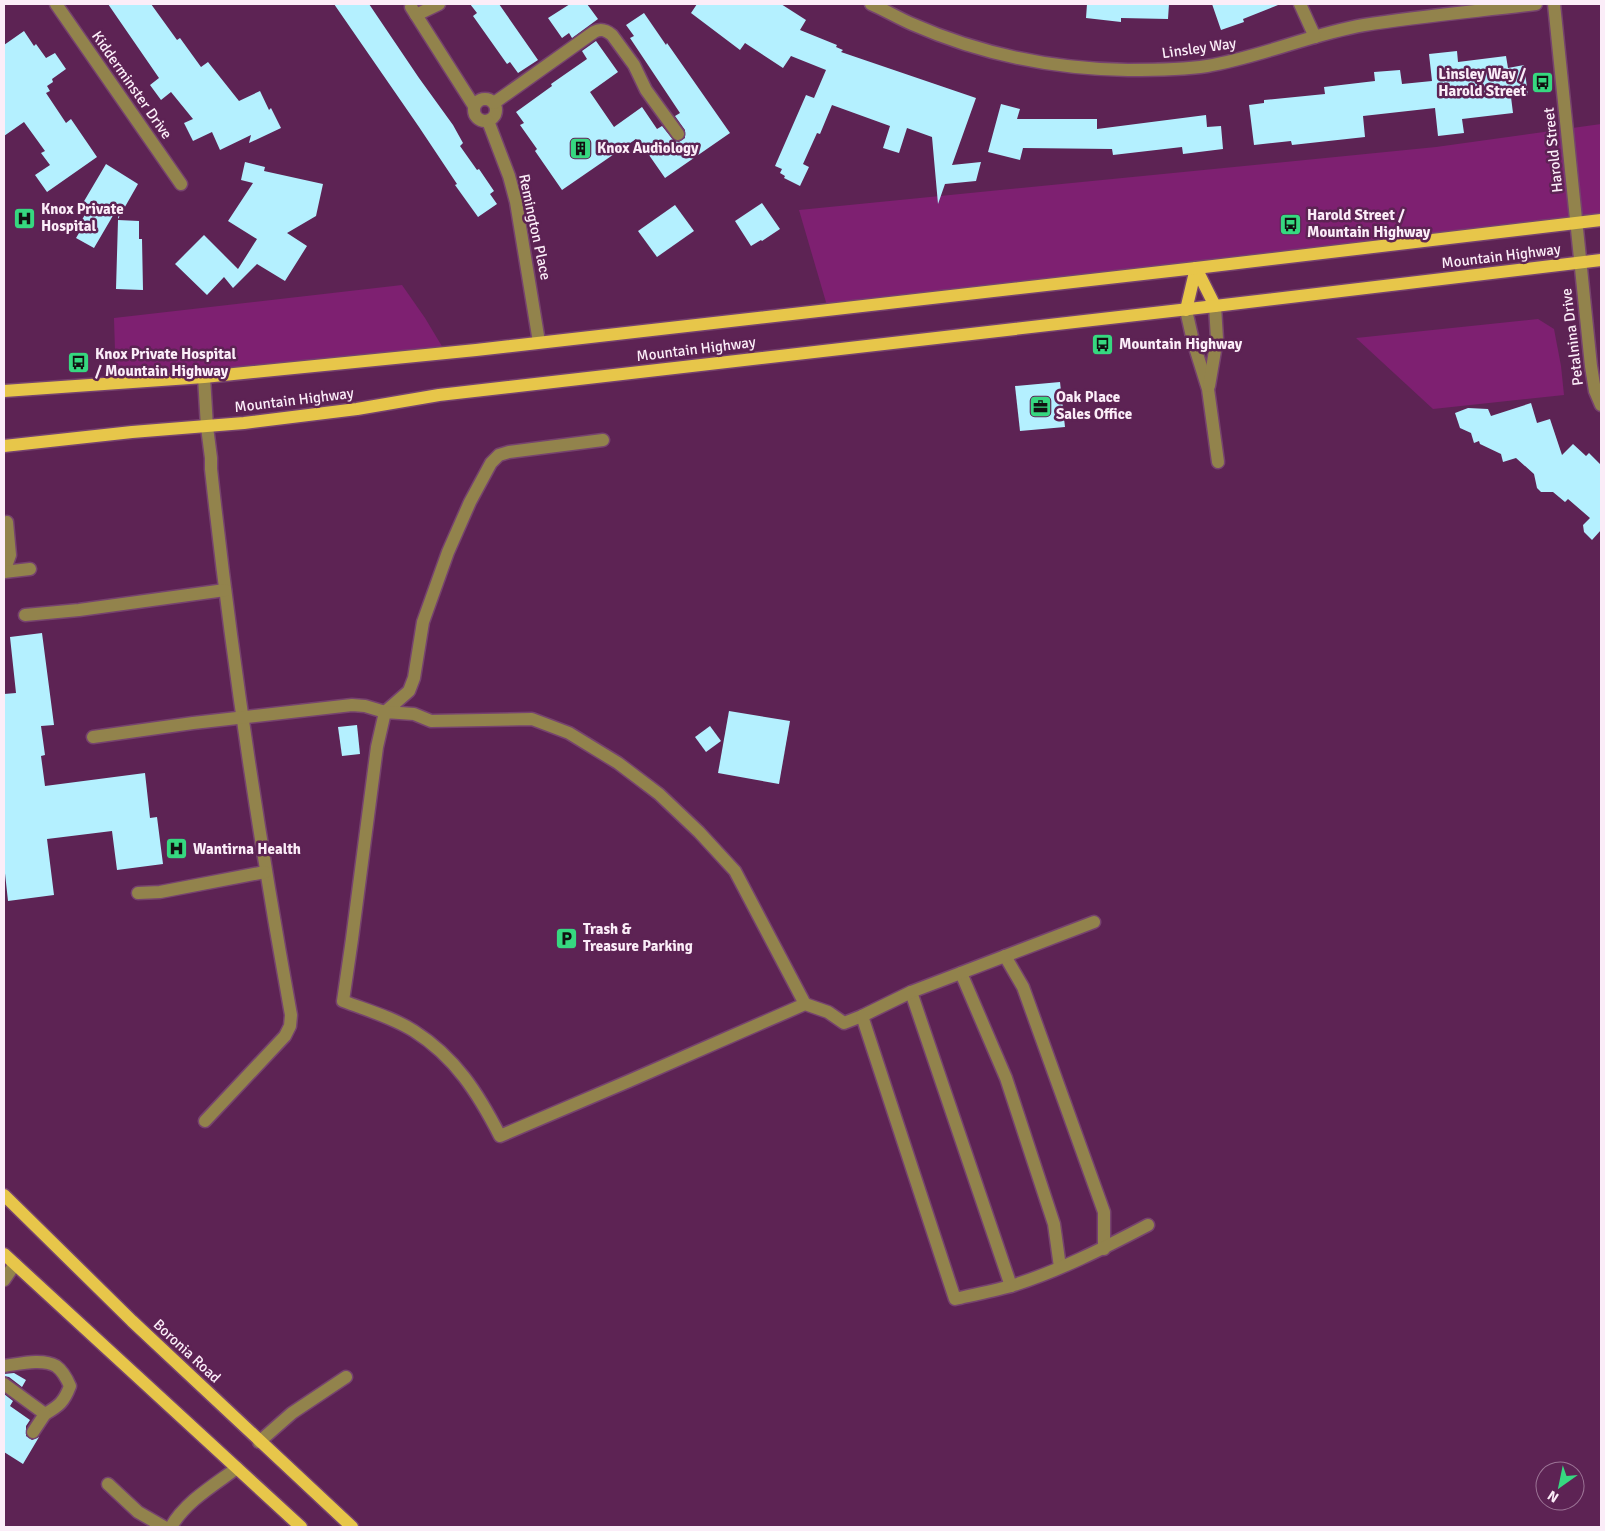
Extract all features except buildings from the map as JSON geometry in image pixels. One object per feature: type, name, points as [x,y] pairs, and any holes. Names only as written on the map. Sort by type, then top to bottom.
[{"type":"main road","name":"Mountain Highway","points":[[4,391],[204,377],[539,342],[1601,220]]},
{"type":"main road","name":"Mountain Highway","points":[[4,446],[132,432],[207,427],[357,409],[440,395],[1186,310],[1601,260]]},
{"type":"main road","points":[[1196,268],[1215,306]]},
{"type":"main road","points":[[1186,310],[1196,268]]},
{"type":"main road","name":"Boronia Road","points":[[4,1196],[259,1442],[352,1527]]},
{"type":"main road","points":[[4,1254],[301,1527]]},
{"type":"street","name":"Kidderminster Drive","points":[[56,4],[181,184]]},
{"type":"street","name":"Remington Place","points":[[439,4],[412,7],[474,106],[474,113],[481,121],[488,121],[509,176],[516,202],[539,342]]},
{"type":"street","name":"Linsley Way","points":[[871,4],[912,24],[959,42],[1007,56],[1052,65],[1103,70],[1176,69],[1206,66],[1241,59],[1363,26],[1536,4]]},
{"type":"street","points":[[1300,4],[1315,38]]},
{"type":"street","name":"Harold Street","points":[[1554,4],[1580,263]]},
{"type":"street","points":[[494,103],[594,32],[602,30],[612,35],[634,64],[646,90],[678,134]]},
{"type":"street","points":[[474,106],[482,99],[494,103],[496,112],[488,121]]},
{"type":"street","name":"Petalnina Drive","points":[[1580,263],[1592,380],[1601,405]]},
{"type":"street","points":[[1208,389],[1217,339],[1215,306]]},
{"type":"street","points":[[1186,310],[1193,341],[1208,389],[1218,462]]},
{"type":"street","points":[[204,377],[207,427],[224,590],[241,717],[265,872],[291,1015],[290,1026],[285,1036],[205,1121]]},
{"type":"street","points":[[603,440],[509,452],[499,455],[490,463],[470,502],[448,552],[423,622],[414,678],[409,691],[385,712],[377,747],[343,1001],[413,1030],[440,1051],[459,1069],[472,1086],[500,1136],[805,1004],[828,1012],[844,1022],[862,1016],[911,992],[1094,922]]},
{"type":"street","points":[[7,522],[10,555],[4,572],[30,569]]},
{"type":"street","points":[[25,615],[79,610],[224,590]]},
{"type":"street","points":[[409,691],[414,714]]},
{"type":"street","points":[[93,737],[241,717],[352,705],[366,706],[385,712],[414,714],[431,721],[532,719],[569,733],[618,763],[659,794],[699,832],[735,871],[805,1004]]},
{"type":"street","points":[[138,893],[160,892],[265,872]]},
{"type":"street","points":[[1006,956],[1023,987],[1104,1212],[1104,1249]]},
{"type":"street","points":[[961,973],[1006,1078],[1054,1224],[1060,1267]]},
{"type":"street","points":[[911,992],[1011,1286]]},
{"type":"street","points":[[862,1016],[955,1299],[1011,1286],[1104,1249],[1148,1225]]},
{"type":"street","points":[[4,1280],[14,1264]]},
{"type":"street","points":[[4,1366],[44,1363],[56,1366],[64,1374],[70,1386],[65,1400],[45,1414],[33,1432]]},
{"type":"street","points":[[259,1442],[321,1386],[346,1377]]},
{"type":"street","points":[[4,1384],[45,1414]]},
{"type":"street","points":[[172,1527],[176,1518],[184,1509],[237,1468]]},
{"type":"street","points":[[108,1484],[138,1512],[164,1527]]},
{"type":"shaded area","points":[[1601,124],[1601,220],[828,309],[799,210],[1436,147]]},
{"type":"shaded area","points":[[402,285],[446,353],[116,384],[114,318]]},
{"type":"shaded area","points":[[1538,319],[1554,329],[1564,395],[1433,409],[1356,338]]},
{"type":"place","name":"Linsley Way / Harold Street","points":[[1542,83]]},
{"type":"place","name":"Knox Audiology","points":[[581,148]]},
{"type":"place","name":"Knox Private Hospital","points":[[25,218]]},
{"type":"place","name":"Harold Street / Mountain Highway","points":[[1291,224]]},
{"type":"place","name":"Mountain Highway","points":[[1103,344]]},
{"type":"place","name":"Knox Private Hospital / Mountain Highway","points":[[79,363]]},
{"type":"place","name":"Oak Place Sales Office","points":[[1040,406]]},
{"type":"place","name":"Wantirna Health","points":[[177,849]]},
{"type":"place","name":"Trash & Treasure Parking","points":[[567,938]]}]
